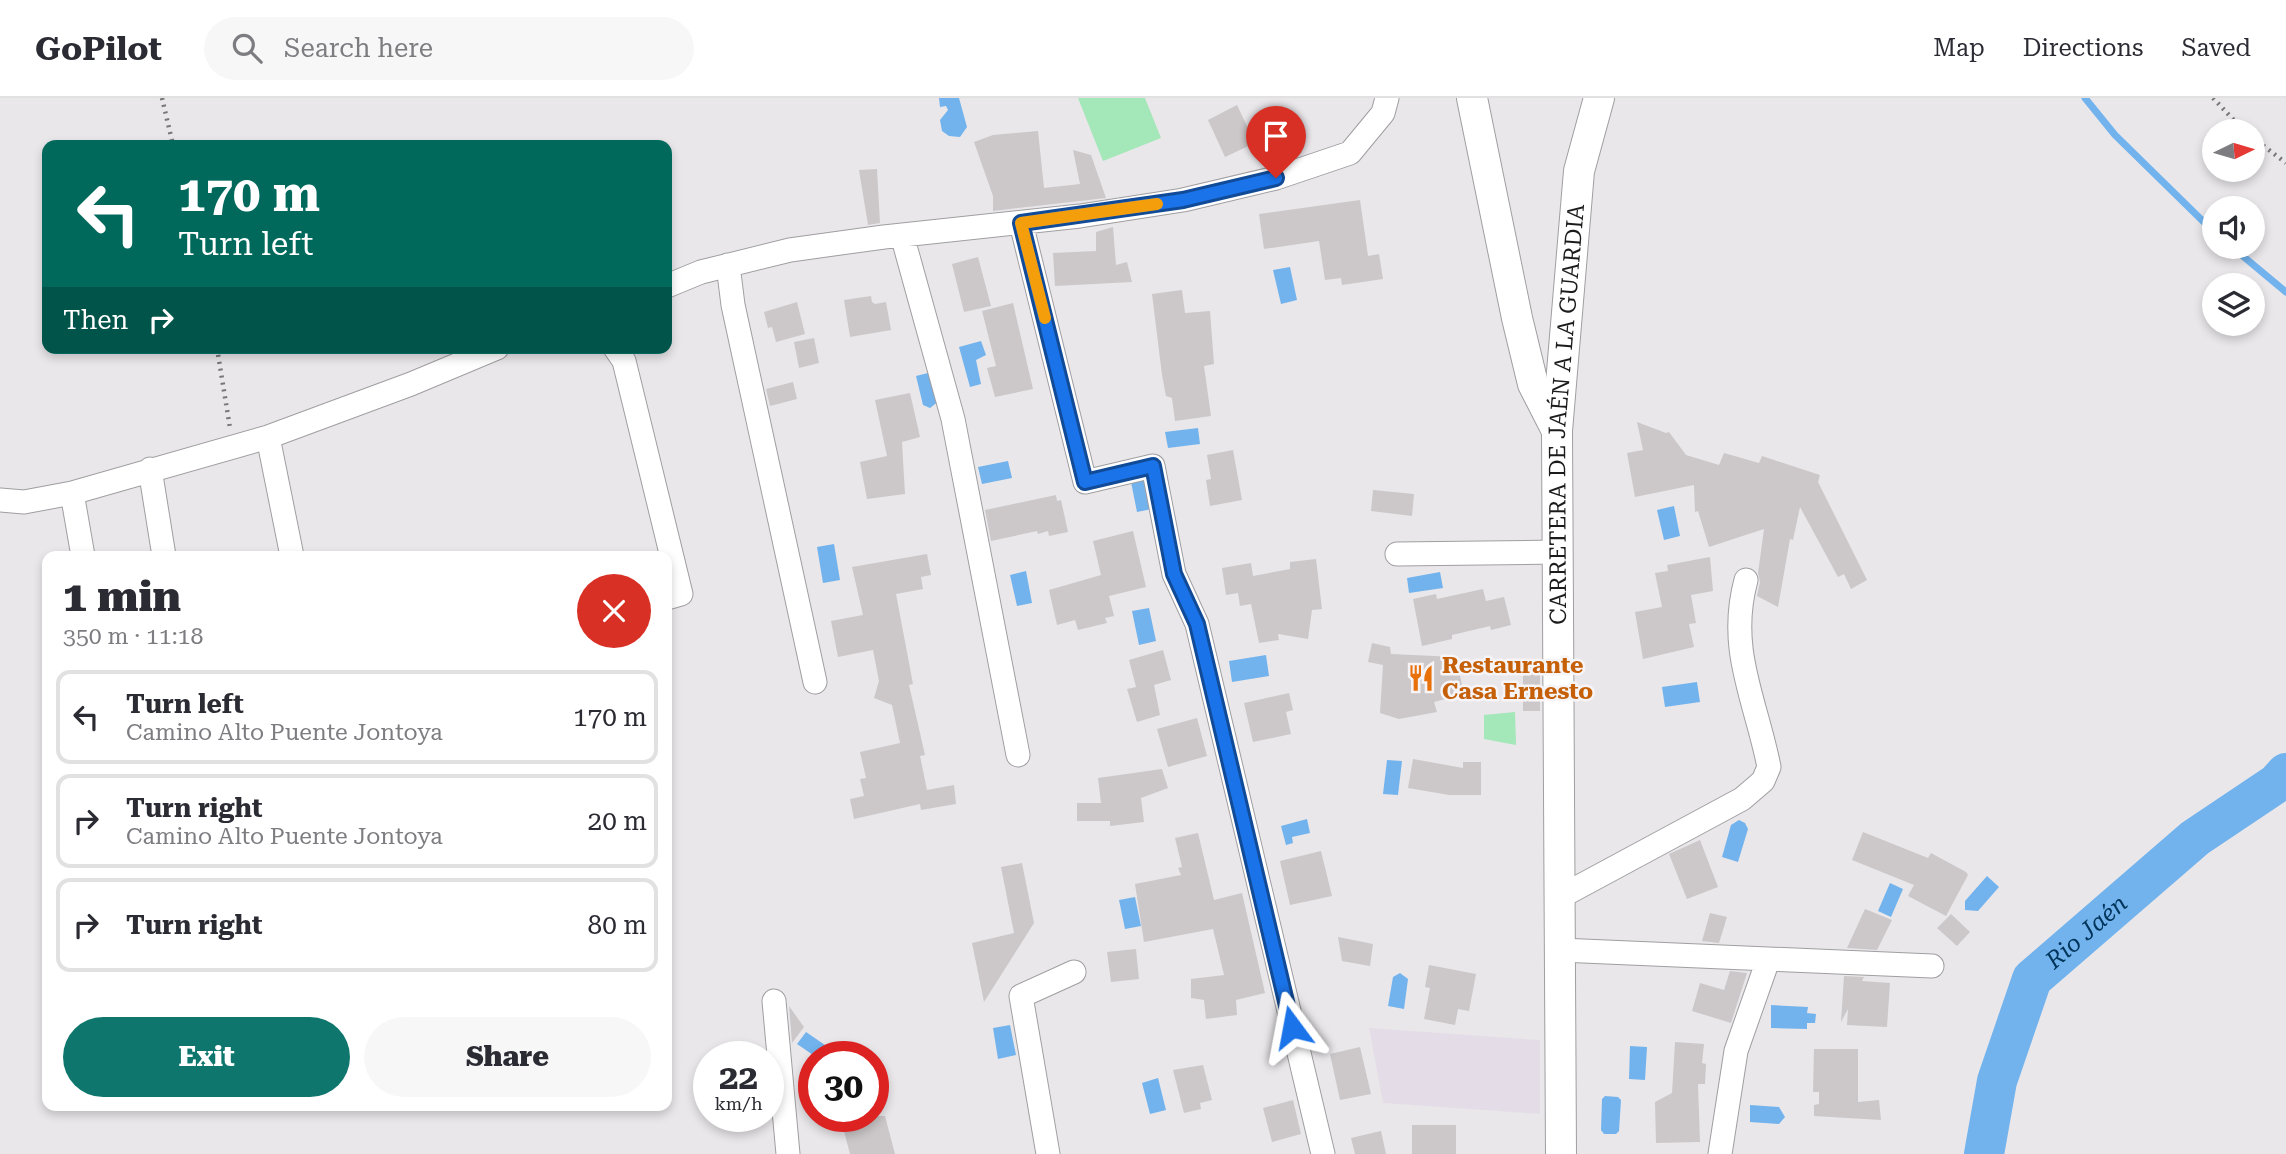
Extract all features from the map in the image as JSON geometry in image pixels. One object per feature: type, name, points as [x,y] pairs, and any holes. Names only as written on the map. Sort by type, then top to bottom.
[{"type":"street","points":[[672,284],[701,272],[790,250],[1021,223],[1183,200],[1276,178],[1350,153],[1383,113],[1387,98]]},
{"type":"street","points":[[1472,98],[1533,384],[1557,431]]},
{"type":"street","name":"CARRETERA DE JAÉN A LA GUARDIA","points":[[1561,1154],[1557,431],[1578,171],[1599,98]]},
{"type":"street","points":[[1021,223],[1085,482],[1153,466],[1174,574],[1197,624],[1323,1154]]},
{"type":"street","points":[[902,235],[953,419],[1018,755]]},
{"type":"street","points":[[727,265],[733,305],[815,682]]},
{"type":"street","points":[[0,500],[24,502],[72,493],[268,436],[411,384],[483,354]]},
{"type":"street","points":[[619,354],[624,361],[673,554],[681,594],[672,597]]},
{"type":"street","points":[[268,436],[291,551]]},
{"type":"street","points":[[150,469],[163,551]]},
{"type":"street","points":[[72,493],[82,551]]},
{"type":"street","points":[[1396,554],[1558,552]]},
{"type":"street","points":[[1560,897],[1742,799],[1763,781],[1769,767],[1749,695],[1739,637],[1746,580]]},
{"type":"street","points":[[1560,950],[1932,966]]},
{"type":"street","points":[[1720,1154],[1736,1051],[1768,960]]},
{"type":"street","points":[[1048,1154],[1021,996],[1074,972]]},
{"type":"street","points":[[774,1000],[788,1154]]},
{"type":"path","points":[[162,98],[172,140]]},
{"type":"path","points":[[2213,98],[2233,119]]},
{"type":"path","points":[[2265,147],[2286,163]]},
{"type":"path","points":[[218,354],[233,446]]},
{"type":"shaded area","points":[[1369,1028],[1540,1040],[1540,1114],[1383,1103]]},
{"type":"green space","points":[[1078,98],[1145,98],[1161,138],[1103,161]]},
{"type":"green space","points":[[1515,712],[1516,745],[1484,739],[1484,715]]},
{"type":"water","points":[[939,98],[959,98],[967,127],[960,137],[949,136],[942,131],[940,120],[948,110],[946,106],[940,107]]},
{"type":"water","points":[[1290,267],[1297,300],[1281,304],[1273,270]]},
{"type":"water","points":[[981,341],[986,355],[976,360],[981,384],[970,387],[959,347]]},
{"type":"water","points":[[932,372],[939,401],[930,408],[923,405],[916,376]]},
{"type":"water","points":[[1198,428],[1200,444],[1168,448],[1165,432]]},
{"type":"water","points":[[1008,461],[1012,478],[982,484],[978,467]]},
{"type":"water","points":[[1146,478],[1152,509],[1137,512],[1131,482]]},
{"type":"water","points":[[1674,506],[1680,536],[1664,540],[1657,510]]},
{"type":"water","points":[[834,544],[840,580],[823,583],[817,547]]},
{"type":"water","points":[[1026,571],[1032,603],[1017,606],[1010,575]]},
{"type":"water","points":[[1440,572],[1443,588],[1409,593],[1407,578]]},
{"type":"water","points":[[1149,608],[1156,641],[1139,645],[1132,611]]},
{"type":"water","points":[[1266,655],[1269,676],[1232,682],[1229,661]]},
{"type":"water","points":[[1697,682],[1700,702],[1665,707],[1662,687]]},
{"type":"water","points":[[1387,760],[1402,761],[1398,795],[1383,794]]},
{"type":"water","points":[[1307,819],[1310,833],[1292,837],[1293,843],[1286,845],[1281,826]]},
{"type":"water","points":[[1739,820],[1745,823],[1748,829],[1738,862],[1722,857],[1731,825]]},
{"type":"water","points":[[1987,876],[1999,887],[1978,911],[1965,910],[1965,901]]},
{"type":"water","points":[[1890,883],[1903,889],[1891,917],[1878,911]]},
{"type":"water","points":[[1135,897],[1141,926],[1125,929],[1119,900]]},
{"type":"water","points":[[1400,973],[1408,979],[1404,1009],[1388,1006],[1393,977]]},
{"type":"water","points":[[1771,1005],[1808,1007],[1807,1013],[1816,1014],[1815,1023],[1807,1023],[1807,1029],[1771,1028]]},
{"type":"water","points":[[1010,1025],[1016,1055],[998,1059],[993,1028]]},
{"type":"water","points":[[806,1032],[819,1041],[799,1041]]},
{"type":"water","points":[[1630,1046],[1647,1047],[1645,1080],[1629,1079]]},
{"type":"water","points":[[1158,1078],[1166,1110],[1150,1114],[1142,1083]]},
{"type":"water","points":[[1605,1096],[1618,1097],[1621,1100],[1619,1131],[1616,1134],[1604,1134],[1601,1130],[1602,1099]]},
{"type":"water","points":[[1750,1105],[1779,1107],[1785,1117],[1779,1124],[1750,1122]]},
{"type":"building","points":[[1237,105],[1255,143],[1225,157],[1208,120]]},
{"type":"building","points":[[1038,131],[1044,188],[1080,184],[1073,150],[1091,155],[1106,198],[993,211],[993,196],[974,142],[993,135]]},
{"type":"building","points":[[877,169],[880,223],[868,225],[859,170]]},
{"type":"building","points":[[1360,200],[1368,256],[1379,254],[1383,279],[1342,285],[1341,278],[1325,280],[1319,241],[1264,249],[1259,214]]},
{"type":"building","points":[[1113,227],[1116,265],[1127,262],[1132,282],[1055,286],[1053,253],[1096,251],[1096,232]]},
{"type":"building","points":[[978,257],[991,306],[964,312],[952,264]]},
{"type":"building","points":[[1182,290],[1185,313],[1210,311],[1214,364],[1204,366],[1211,416],[1175,421],[1172,398],[1166,396],[1162,375],[1152,294]]},
{"type":"building","points":[[871,296],[875,304],[886,302],[891,330],[850,337],[844,300]]},
{"type":"building","points":[[797,302],[805,334],[776,342],[772,327],[768,328],[764,312]]},
{"type":"building","points":[[1013,303],[1033,389],[995,397],[987,368],[996,366],[982,311]]},
{"type":"building","points":[[814,338],[819,363],[799,368],[794,342]]},
{"type":"building","points":[[793,382],[797,399],[770,406],[766,389]]},
{"type":"building","points":[[910,393],[920,437],[902,442],[905,494],[867,499],[860,462],[887,456],[875,400]]},
{"type":"building","points":[[1637,422],[1669,432],[1686,455],[1719,465],[1724,453],[1759,463],[1762,456],[1820,475],[1818,482],[1867,580],[1851,589],[1844,574],[1838,577],[1800,507],[1793,540],[1790,539],[1778,607],[1757,596],[1764,529],[1709,547],[1698,511],[1695,512],[1694,485],[1635,497],[1627,453],[1643,450]]},
{"type":"building","points":[[1233,450],[1242,500],[1210,506],[1206,480],[1211,479],[1207,455]]},
{"type":"building","points":[[1373,490],[1414,494],[1412,516],[1371,511]]},
{"type":"building","points":[[1056,495],[1057,501],[1061,500],[1068,532],[1049,536],[1048,531],[1038,534],[1037,531],[991,541],[985,510]]},
{"type":"building","points":[[1133,531],[1146,587],[1109,596],[1114,616],[1105,618],[1107,623],[1078,630],[1075,620],[1057,625],[1049,590],[1101,575],[1093,541]]},
{"type":"building","points":[[927,554],[931,575],[921,577],[923,589],[896,594],[913,684],[909,685],[925,755],[920,756],[927,790],[954,785],[956,804],[921,810],[920,804],[854,819],[850,799],[864,796],[860,779],[866,778],[860,752],[900,743],[892,705],[874,698],[879,681],[873,650],[838,657],[831,621],[863,615],[852,567]]},
{"type":"building","points":[[1710,557],[1713,591],[1691,595],[1696,623],[1689,624],[1694,647],[1643,659],[1635,612],[1662,607],[1655,573],[1668,571],[1667,565]]},
{"type":"building","points":[[1316,559],[1322,609],[1312,610],[1308,639],[1278,634],[1279,640],[1259,643],[1251,604],[1240,606],[1238,593],[1226,595],[1222,568],[1251,563],[1253,576],[1290,569],[1290,562]]},
{"type":"building","points":[[1483,589],[1486,601],[1504,597],[1511,625],[1491,630],[1490,626],[1422,646],[1413,599],[1436,594],[1437,599]]},
{"type":"building","name":"Restaurante Casa Ernesto","points":[[1372,643],[1390,647],[1391,654],[1456,657],[1464,694],[1434,702],[1437,712],[1399,719],[1380,713],[1383,665],[1368,662]]},
{"type":"building","points":[[1163,650],[1171,680],[1154,685],[1160,715],[1137,722],[1127,689],[1136,687],[1129,660]]},
{"type":"building","points":[[1523,660],[1540,661],[1540,711],[1523,711]]},
{"type":"building","points":[[1289,693],[1293,710],[1286,712],[1291,734],[1253,742],[1244,703]]},
{"type":"building","points":[[1197,718],[1207,756],[1168,767],[1157,729]]},
{"type":"building","points":[[1413,759],[1463,768],[1463,762],[1481,762],[1481,795],[1449,795],[1408,788]]},
{"type":"building","points":[[1162,769],[1168,788],[1141,798],[1144,822],[1110,826],[1110,821],[1077,821],[1077,803],[1101,803],[1098,778]]},
{"type":"building","points":[[1863,832],[1928,858],[1931,853],[1966,872],[1968,875],[1946,916],[1908,896],[1914,885],[1852,860]]},
{"type":"building","points":[[1198,833],[1214,900],[1242,893],[1265,993],[1236,1000],[1237,1015],[1206,1019],[1204,1000],[1191,998],[1191,979],[1224,975],[1213,929],[1144,942],[1135,884],[1181,875],[1178,868],[1182,867],[1175,838]]},
{"type":"building","points":[[1700,840],[1718,887],[1687,899],[1669,854]]},
{"type":"building","points":[[1321,851],[1332,896],[1290,905],[1280,861]]},
{"type":"building","points":[[1022,863],[1034,923],[984,1002],[972,943],[1014,933],[1001,867]]},
{"type":"building","points":[[1865,909],[1892,920],[1877,950],[1847,948]]},
{"type":"building","points":[[1710,913],[1727,917],[1719,943],[1702,941]]},
{"type":"building","points":[[1951,914],[1970,932],[1957,946],[1937,928]]},
{"type":"building","points":[[1338,937],[1373,944],[1370,966],[1342,961]]},
{"type":"building","points":[[1136,949],[1139,979],[1111,982],[1107,952]]},
{"type":"building","points":[[1429,965],[1476,974],[1469,1011],[1458,1009],[1455,1025],[1424,1019],[1430,988],[1425,987]]},
{"type":"building","points":[[1730,971],[1747,973],[1731,1023],[1692,1011],[1700,983],[1724,990]]},
{"type":"building","points":[[1844,976],[1864,977],[1862,981],[1890,983],[1887,1027],[1847,1025],[1848,1009],[1841,1022]]},
{"type":"building","points":[[789,1006],[804,1027],[792,1043]]},
{"type":"building","points":[[1675,1042],[1704,1044],[1702,1063],[1706,1064],[1705,1084],[1698,1084],[1700,1142],[1656,1143],[1655,1102],[1672,1093]]},
{"type":"building","points":[[1360,1047],[1371,1094],[1340,1100],[1330,1054]]},
{"type":"building","points":[[1814,1049],[1858,1049],[1858,1102],[1879,1100],[1881,1120],[1814,1116],[1814,1105],[1819,1104],[1819,1092],[1813,1092]]},
{"type":"building","points":[[1203,1065],[1212,1100],[1200,1103],[1201,1109],[1184,1113],[1173,1070]]},
{"type":"building","points":[[1293,1100],[1301,1134],[1272,1142],[1263,1108]]},
{"type":"building","points":[[1412,1125],[1456,1125],[1456,1154],[1412,1154]]},
{"type":"building","points":[[889,1131],[895,1154],[850,1154],[844,1132]]},
{"type":"building","points":[[1381,1131],[1386,1154],[1355,1154],[1351,1138]]},
{"type":"waterway","points":[[2085,98],[2115,135],[2202,220]]},
{"type":"waterway","points":[[2246,259],[2286,292]]},
{"type":"waterway","name":"Rio Jaén","points":[[1984,1154],[1997,1081],[2032,979],[2195,838],[2277,783],[2286,773]]},
{"type":"slow traffic","points":[[1045,318],[1021,223],[1157,204]]},
{"type":"place","name":"Restaurante Casa Ernesto","points":[[1421,678]]},
{"type":"route","points":[[1276,178],[1183,200],[1021,223],[1085,482],[1153,466],[1174,574],[1197,624],[1292,1027]]}]
